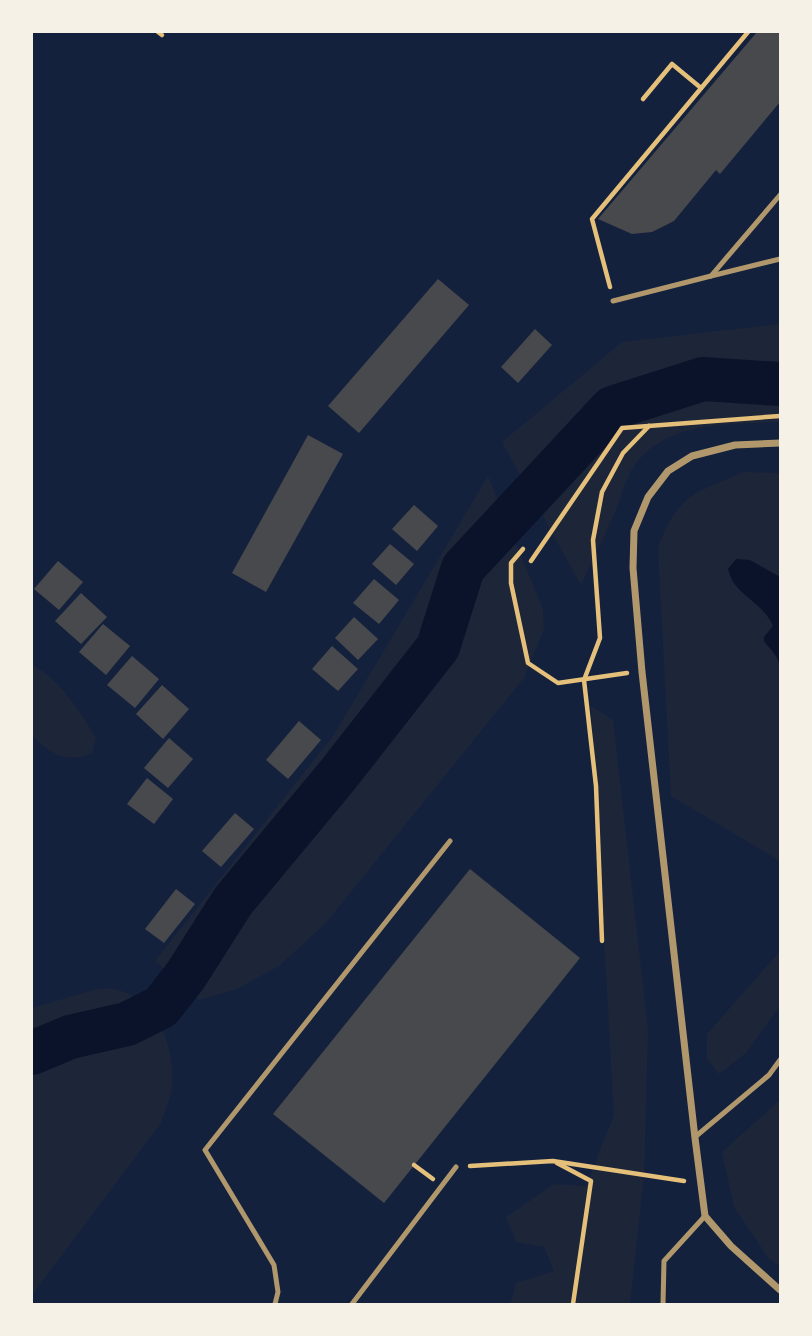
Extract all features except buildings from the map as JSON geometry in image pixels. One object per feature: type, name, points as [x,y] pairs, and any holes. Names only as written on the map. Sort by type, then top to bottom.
[{"type":"street","points":[[780,443],[735,445],[692,456],[668,471],[648,497],[634,531],[633,568],[642,672],[705,1216],[731,1246],[780,1290]]},
{"type":"lane","points":[[710,276],[780,195]]},
{"type":"lane","points":[[613,301],[780,259]]},
{"type":"lane","points":[[275,1304],[278,1292],[274,1265],[205,1150],[450,841]]},
{"type":"lane","points":[[695,1138],[769,1075],[780,1060]]},
{"type":"lane","points":[[352,1304],[456,1167]]},
{"type":"lane","points":[[663,1304],[664,1261],[705,1216]]},
{"type":"path","points":[[613,301],[592,219],[748,32]]},
{"type":"path","points":[[643,99],[672,64],[701,88]]},
{"type":"path","points":[[531,561],[622,428],[780,416]]},
{"type":"path","points":[[602,941],[596,786],[584,680],[600,638],[593,540],[601,492],[623,453],[649,426]]},
{"type":"path","points":[[523,549],[511,563],[511,583],[528,663],[558,683],[642,672]]},
{"type":"path","points":[[456,1167],[553,1161],[684,1181]]},
{"type":"path","points":[[553,1161],[591,1181],[573,1304]]},
{"type":"path","points":[[414,1165],[442,1185]]},
{"type":"shaded area","points":[[780,324],[780,422],[727,424],[690,430],[657,444],[643,455],[628,476],[613,517],[581,585],[502,442],[622,342]]},
{"type":"shaded area","points":[[743,472],[780,473],[780,577],[775,575],[731,580],[769,619],[773,626],[764,637],[766,645],[773,649],[780,660],[780,861],[671,796],[658,548],[665,530],[680,506],[699,491]]},
{"type":"shaded area","points":[[488,476],[543,609],[544,629],[524,678],[325,924],[279,966],[237,989],[199,1000],[155,961],[333,736]]},
{"type":"shaded area","points":[[736,559],[750,560],[780,577],[780,667],[764,641],[773,626],[763,610],[736,586],[728,569]]},
{"type":"shaded area","points":[[32,665],[52,679],[76,707],[96,738],[92,753],[74,758],[59,755],[32,736]]},
{"type":"shaded area","points":[[591,706],[613,720],[648,1030],[644,1174],[630,1304],[510,1304],[516,1283],[554,1271],[544,1247],[516,1242],[506,1217],[554,1184],[586,1186],[614,1115]]},
{"type":"shaded area","points":[[780,951],[780,1006],[746,1053],[719,1074],[707,1059],[707,1034]]},
{"type":"shaded area","points":[[97,989],[116,989],[132,996],[144,1004],[154,1016],[162,1028],[171,1057],[171,1091],[161,1123],[32,1295],[32,1008]]},
{"type":"shaded area","points":[[780,1100],[780,1266],[769,1259],[734,1207],[722,1152]]},
{"type":"waterway","points":[[32,1053],[70,1037],[127,1024],[161,1007],[186,975],[233,901],[337,776],[438,647],[463,568],[612,408],[703,379],[780,384]]}]
